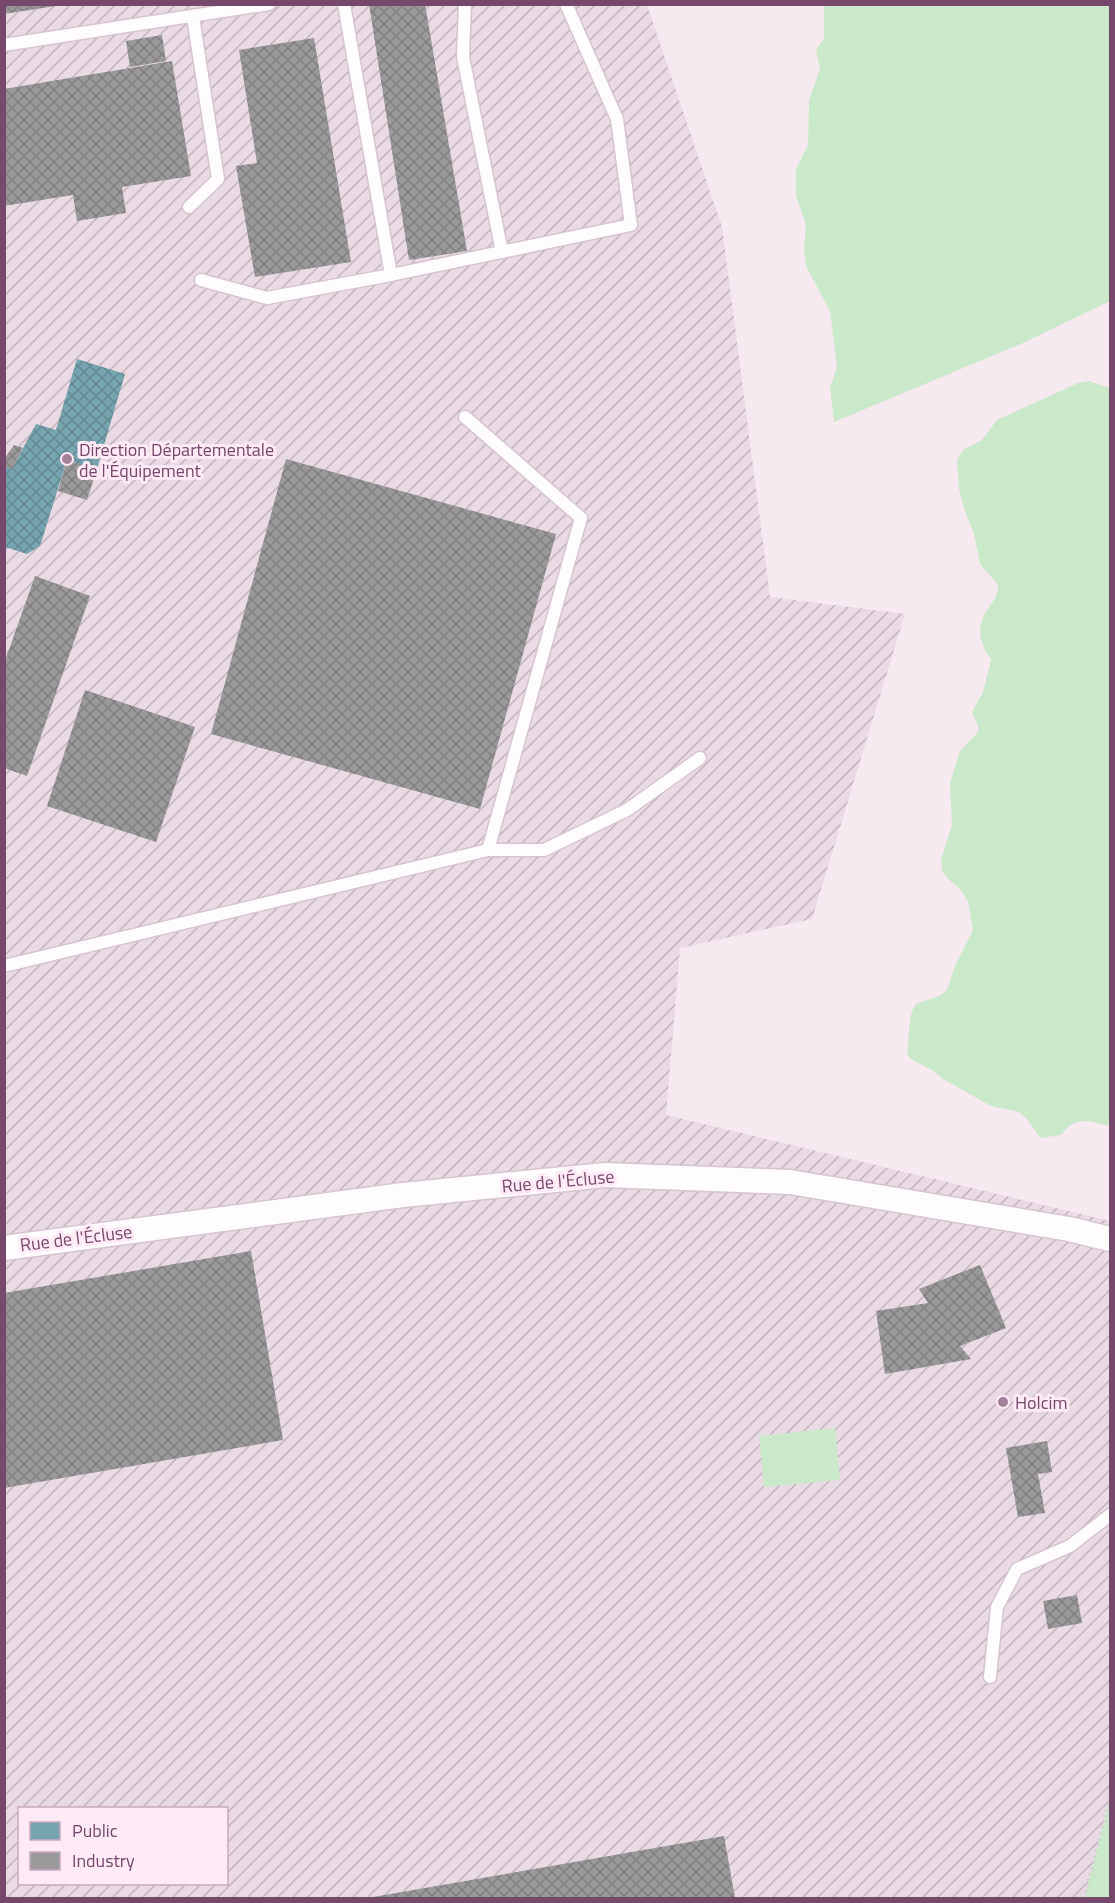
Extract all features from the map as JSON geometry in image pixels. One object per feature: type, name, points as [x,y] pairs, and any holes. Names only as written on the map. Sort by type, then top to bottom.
[{"type":"street","name":"Rue de l'Écluse","points":[[4,1248],[403,1195],[605,1175],[790,1182],[1069,1229],[1110,1239]]},
{"type":"lane","points":[[4,45],[269,4]]},
{"type":"lane","points":[[344,4],[392,275]]},
{"type":"lane","points":[[465,4],[464,57],[502,252]]},
{"type":"lane","points":[[201,280],[267,298],[392,275],[631,225],[617,119],[566,4]]},
{"type":"lane","points":[[189,207],[218,179],[193,17]]},
{"type":"lane","points":[[465,417],[581,518],[488,849]]},
{"type":"lane","points":[[4,966],[488,849],[544,850],[627,810],[700,758]]},
{"type":"lane","points":[[990,1677],[997,1607],[1017,1569],[1070,1546],[1110,1515]]},
{"type":"path","points":[[1084,1899],[1110,1797]]},
{"type":"shaded area","points":[[5,5],[647,5],[722,227],[770,597],[905,614],[812,919],[680,948],[666,1115],[1110,1221],[1110,1797],[1084,1898],[5,1898]]},
{"type":"shaded area","points":[[824,5],[1110,5],[1110,301],[1023,343],[834,422],[830,388],[837,367],[830,311],[806,266],[804,250],[806,224],[796,196],[796,169],[808,145],[809,100],[820,69],[816,50],[824,39]]},
{"type":"shaded area","points":[[1089,381],[1110,388],[1110,1126],[1083,1121],[1073,1124],[1061,1135],[1040,1138],[1028,1120],[1019,1112],[991,1106],[943,1079],[907,1055],[913,1009],[916,1004],[939,996],[947,990],[954,968],[973,930],[968,901],[959,888],[947,878],[942,870],[941,860],[952,825],[950,783],[960,751],[979,728],[972,712],[983,692],[991,660],[981,640],[980,628],[985,614],[996,597],[998,585],[980,564],[974,534],[959,489],[957,460],[963,450],[982,440],[997,420],[1078,383]]},
{"type":"shaded area","points":[[835,1428],[840,1480],[764,1487],[759,1436]]},
{"type":"shaded area","points":[[1110,1797],[1110,1898],[1084,1898]]},
{"type":"building: Public","points":[[77,359],[125,374],[97,469],[67,460],[40,546],[27,554],[5,547],[5,466],[12,469],[36,424],[56,430]]},
{"type":"building: Industry","points":[[4,4],[56,4],[56,6],[4,14]]},
{"type":"building: Industry","points":[[369,4],[425,4],[467,251],[409,260]]},
{"type":"building: Industry","points":[[162,35],[166,61],[130,67],[126,41]]},
{"type":"building: Industry","points":[[314,38],[351,262],[255,277],[236,166],[257,163],[239,50]]},
{"type":"building: Industry","points":[[172,61],[191,176],[122,187],[126,213],[77,221],[73,195],[4,206],[4,89]]},
{"type":"building: Industry","points":[[14,445],[23,448],[12,469],[4,466],[4,459]]},
{"type":"building: Industry","points":[[286,459],[556,534],[480,809],[211,734]]},
{"type":"building: Industry","points":[[67,460],[97,469],[87,500],[58,491]]},
{"type":"building: Industry","points":[[35,576],[90,596],[27,776],[4,768],[4,664]]},
{"type":"building: Industry","points":[[85,690],[195,727],[156,842],[47,806]]},
{"type":"building: Industry","points":[[251,1251],[283,1440],[4,1488],[4,1293]]},
{"type":"building: Industry","points":[[980,1265],[1006,1328],[960,1346],[971,1359],[885,1374],[876,1311],[928,1303],[919,1289]]},
{"type":"building: Industry","points":[[1047,1441],[1052,1472],[1038,1474],[1045,1513],[1018,1517],[1006,1448]]},
{"type":"building: Industry","points":[[1077,1595],[1082,1623],[1048,1629],[1043,1601]]},
{"type":"building: Industry","points":[[724,1836],[735,1898],[373,1898],[373,1897]]},
{"type":"place","name":"Direction Départementale de l'Équipement","points":[[67,459]]},
{"type":"place","name":"Holcim","points":[[1003,1402]]}]
